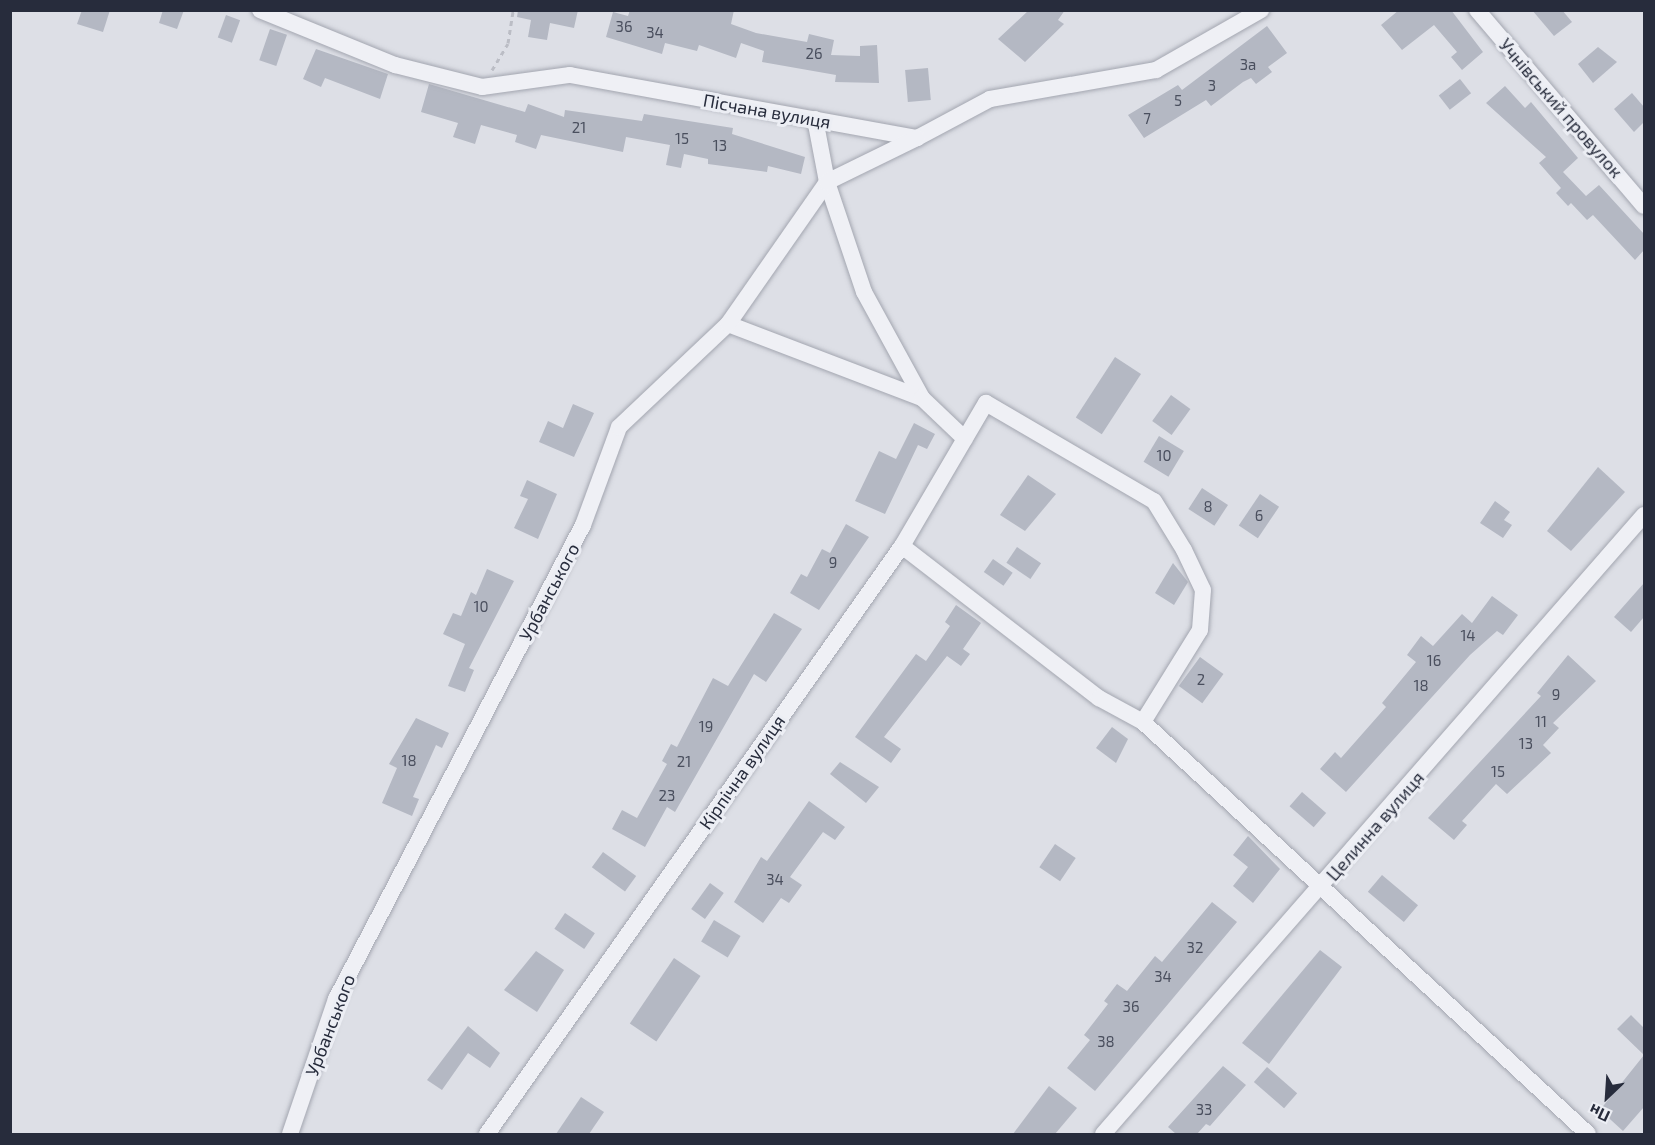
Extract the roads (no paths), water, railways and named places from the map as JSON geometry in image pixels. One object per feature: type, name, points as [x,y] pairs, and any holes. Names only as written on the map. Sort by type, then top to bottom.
[{"type":"street","name":"Пiсчана вулиця","points":[[260,10],[395,65],[482,87],[570,75],[917,138]]},
{"type":"street","points":[[917,138],[990,99],[1156,70],[1261,10]]},
{"type":"street","name":"Учнівський провулок","points":[[1477,10],[1644,206]]},
{"type":"street","points":[[815,120],[827,182],[864,292],[922,398],[964,439]]},
{"type":"street","name":"Урбанського","points":[[290,1134],[336,999],[584,525],[619,427],[728,324],[827,182],[917,138]]},
{"type":"street","points":[[728,324],[922,398]]},
{"type":"street","name":"Кiрпiчна вулиця","points":[[487,1134],[902,546],[986,403],[1154,501],[1184,550],[1203,590],[1200,630],[1143,722]]},
{"type":"street","name":"Целинна вулиця","points":[[1103,1134],[1322,888],[1644,515]]},
{"type":"street","points":[[902,546],[1099,698],[1143,722],[1588,1134]]}]
